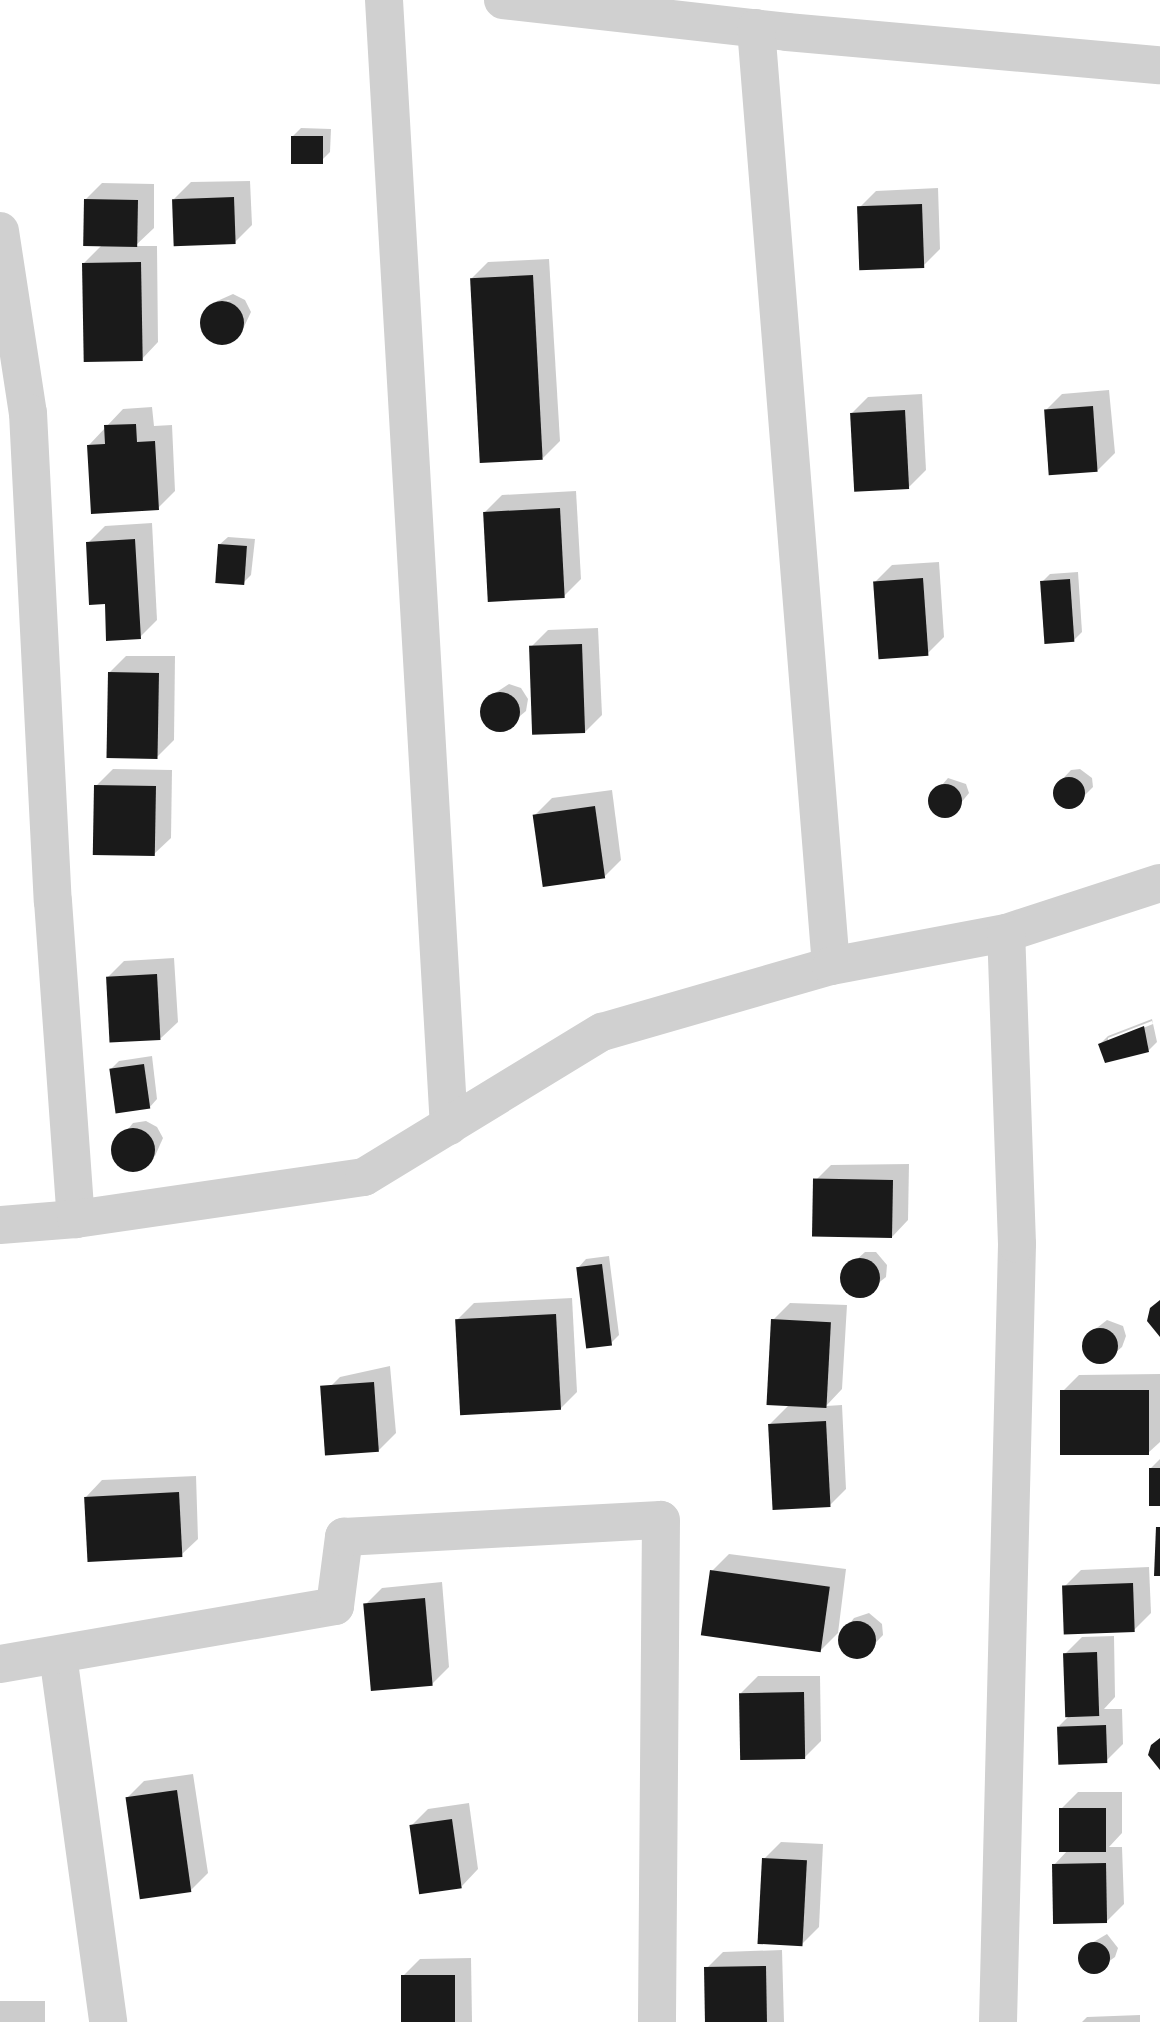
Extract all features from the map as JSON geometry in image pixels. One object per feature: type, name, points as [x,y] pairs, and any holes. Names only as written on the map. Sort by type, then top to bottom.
[{"type":"street","points":[[384,0],[449,1126]]},
{"type":"street","points":[[503,0],[781,20],[1160,65]]},
{"type":"street","points":[[781,20],[831,967]]},
{"type":"street","points":[[0,231],[28,413],[53,901],[76,1219]]},
{"type":"street","points":[[0,1225],[76,1219],[363,1177],[602,1032],[831,967],[1006,933],[1160,883]]},
{"type":"street","points":[[998,2022],[1017,1244],[1006,933]]},
{"type":"street","points":[[0,1664],[335,1606],[345,1537],[661,1520],[657,2022]]},
{"type":"street","points":[[58,1655],[108,2022]]},
{"type":"building","points":[[291,136],[323,136],[323,164],[291,164]]},
{"type":"building","points":[[234,197],[236,244],[174,246],[172,199]]},
{"type":"building","points":[[84,199],[138,200],[137,247],[83,246]]},
{"type":"building","points":[[922,204],[924,268],[859,270],[857,206]]},
{"type":"building","points":[[141,262],[143,361],[84,362],[82,263]]},
{"type":"building","points":[[533,275],[543,460],[480,463],[470,278]]},
{"type":"building","points":[[222,301],[237,308],[244,323],[237,338],[222,345],[207,338],[200,323],[207,308]]},
{"type":"building","points":[[1093,406],[1098,472],[1049,475],[1044,409]]},
{"type":"building","points":[[905,410],[909,489],[854,492],[850,413]]},
{"type":"building","points":[[136,424],[137,442],[155,441],[159,510],[91,514],[87,445],[105,444],[104,425]]},
{"type":"building","points":[[560,508],[565,598],[488,602],[483,512]]},
{"type":"building","points":[[135,539],[141,639],[106,641],[105,604],[89,605],[86,542]]},
{"type":"building","points":[[218,544],[247,546],[244,585],[215,583]]},
{"type":"building","points":[[923,578],[928,656],[879,659],[873,581]]},
{"type":"building","points":[[1070,579],[1074,642],[1044,644],[1040,581]]},
{"type":"building","points":[[582,644],[585,733],[532,735],[529,646]]},
{"type":"building","points":[[108,672],[159,673],[157,759],[106,758]]},
{"type":"building","points":[[500,692],[508,693],[514,698],[519,704],[519,720],[514,726],[508,731],[500,732],[492,731],[486,726],[481,720],[480,712],[481,704],[486,698],[492,693]]},
{"type":"building","points":[[1069,777],[1081,781],[1085,793],[1081,805],[1069,809],[1057,805],[1053,793],[1057,781]]},
{"type":"building","points":[[945,784],[957,789],[962,801],[957,813],[945,818],[933,813],[928,801],[933,789]]},
{"type":"building","points":[[94,785],[156,786],[155,856],[93,855]]},
{"type":"building","points":[[595,806],[605,878],[543,887],[533,815]]},
{"type":"building","points":[[157,974],[160,1040],[110,1043],[106,977]]},
{"type":"building","points":[[1144,1026],[1149,1052],[1105,1063],[1098,1044]]},
{"type":"building","points":[[144,1064],[150,1109],[116,1113],[109,1069]]},
{"type":"building","points":[[133,1128],[148,1135],[155,1150],[148,1165],[133,1172],[118,1165],[111,1150],[118,1135]]},
{"type":"building","points":[[813,1179],[893,1180],[892,1238],[812,1237]]},
{"type":"building","points":[[860,1258],[874,1264],[880,1278],[874,1292],[860,1298],[846,1292],[840,1278],[846,1264]]},
{"type":"building","points":[[602,1264],[612,1345],[586,1349],[576,1267]]},
{"type":"building","points":[[1160,1300],[1160,1337],[1147,1321],[1150,1308]]},
{"type":"building","points":[[556,1314],[561,1410],[460,1415],[455,1319]]},
{"type":"building","points":[[771,1319],[831,1322],[826,1408],[766,1405]]},
{"type":"building","points":[[1100,1328],[1113,1333],[1118,1346],[1113,1359],[1100,1364],[1087,1359],[1082,1346],[1087,1333]]},
{"type":"building","points":[[374,1382],[379,1452],[325,1456],[320,1386]]},
{"type":"building","points":[[1060,1390],[1149,1390],[1149,1455],[1060,1455]]},
{"type":"building","points":[[826,1421],[831,1507],[773,1510],[768,1424]]},
{"type":"building","points":[[1149,1468],[1160,1468],[1160,1506],[1149,1506]]},
{"type":"building","points":[[179,1492],[182,1557],[88,1562],[84,1497]]},
{"type":"building","points":[[1156,1527],[1160,1527],[1160,1576],[1154,1576]]},
{"type":"building","points":[[710,1570],[830,1587],[821,1652],[701,1635]]},
{"type":"building","points":[[1133,1583],[1135,1632],[1064,1634],[1062,1585]]},
{"type":"building","points":[[425,1598],[433,1686],[371,1691],[363,1603]]},
{"type":"building","points":[[857,1621],[870,1627],[876,1640],[870,1653],[857,1659],[844,1653],[838,1640],[844,1627]]},
{"type":"building","points":[[1097,1652],[1099,1716],[1065,1717],[1063,1653]]},
{"type":"building","points":[[804,1692],[805,1759],[740,1760],[739,1693]]},
{"type":"building","points":[[1106,1725],[1107,1763],[1058,1765],[1057,1727]]},
{"type":"building","points":[[1160,1738],[1160,1770],[1148,1755],[1151,1745]]},
{"type":"building","points":[[177,1790],[191,1892],[140,1899],[126,1797]]},
{"type":"building","points":[[1059,1808],[1106,1808],[1106,1852],[1059,1852]]},
{"type":"building","points":[[452,1819],[462,1888],[419,1894],[409,1825]]},
{"type":"building","points":[[762,1858],[807,1860],[802,1946],[757,1944]]},
{"type":"building","points":[[1106,1863],[1107,1923],[1053,1924],[1052,1864]]},
{"type":"building","points":[[1094,1942],[1105,1947],[1110,1958],[1105,1969],[1094,1974],[1083,1969],[1078,1958],[1083,1947]]},
{"type":"building","points":[[766,1966],[767,2022],[705,2022],[704,1967]]},
{"type":"building","points":[[401,1975],[455,1975],[455,2022],[401,2022]]}]
